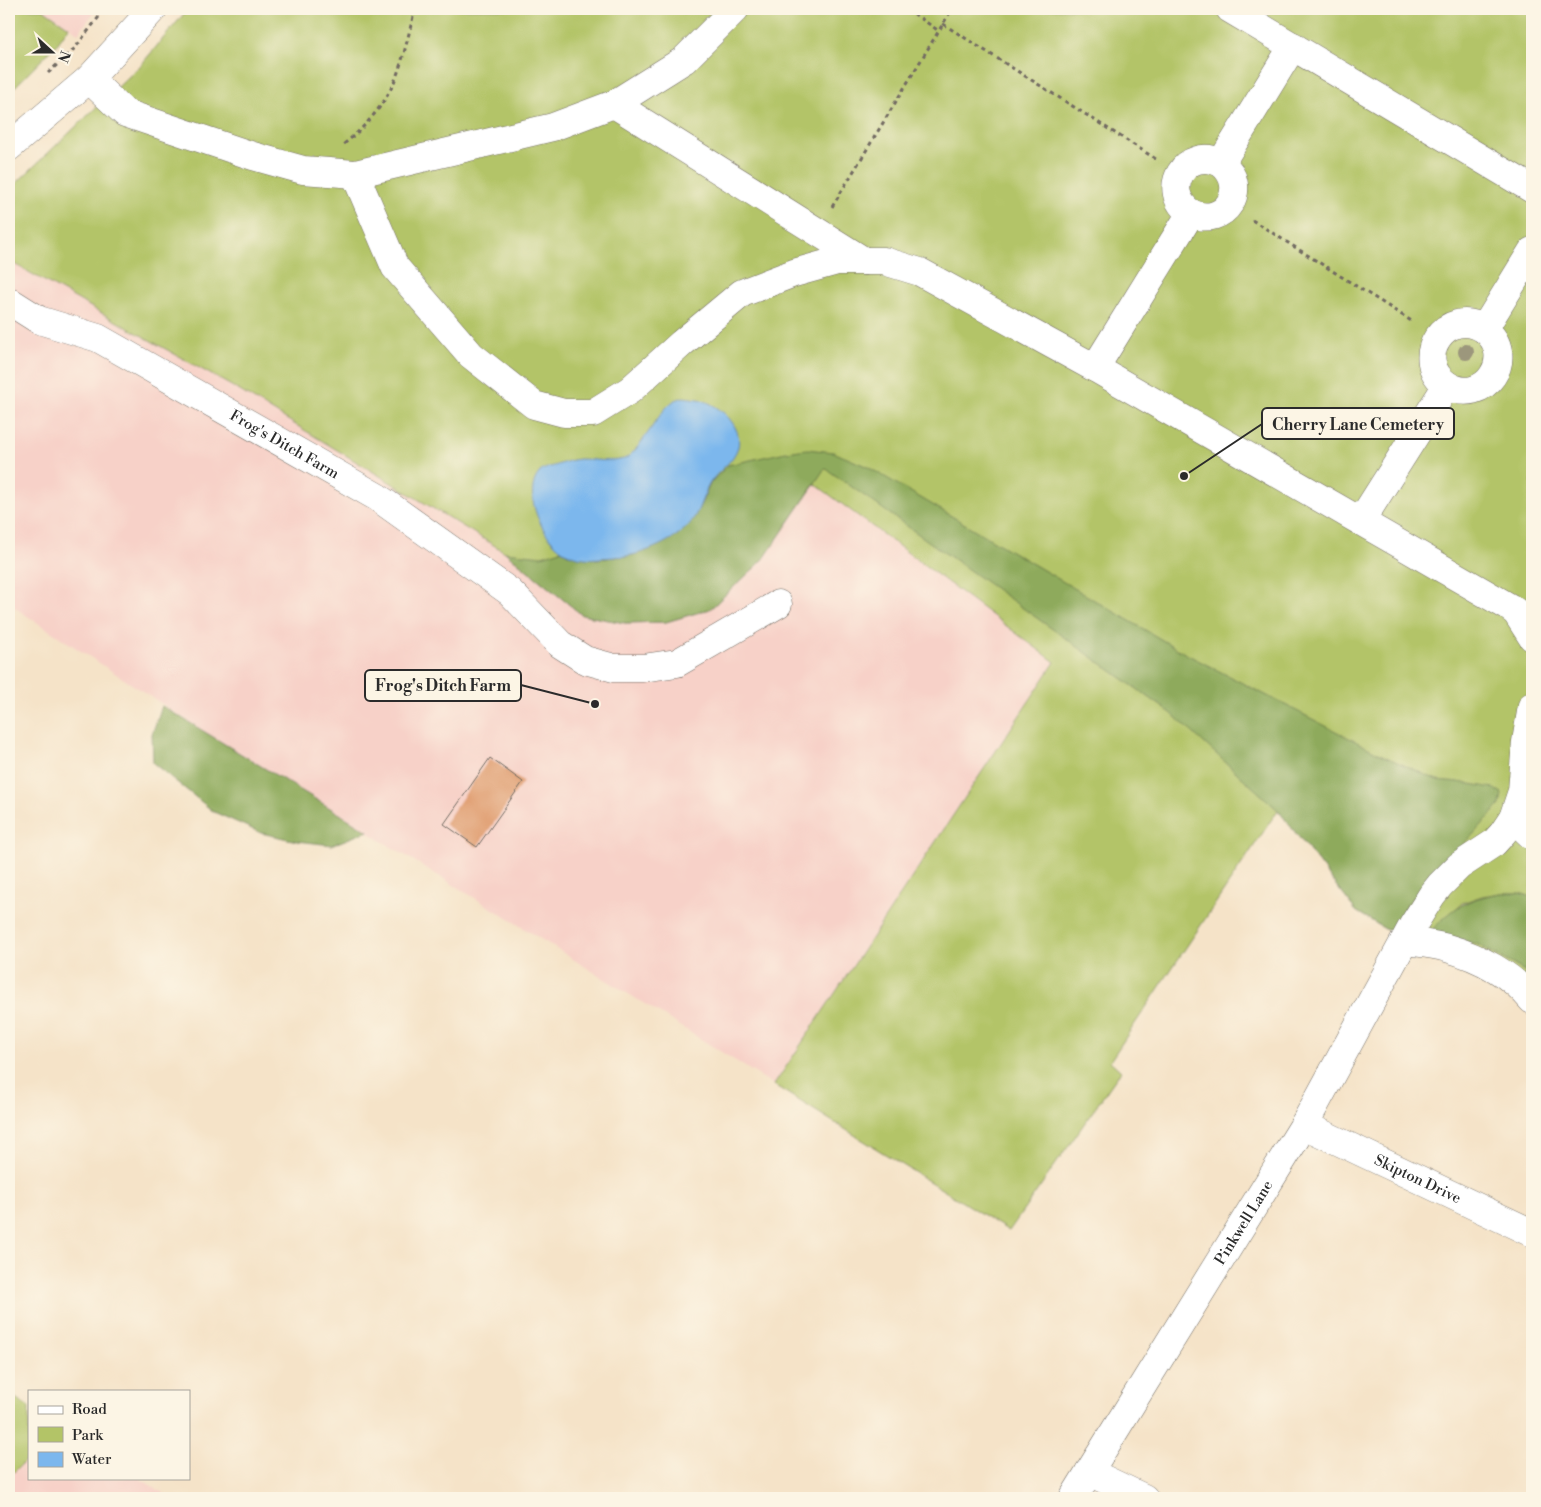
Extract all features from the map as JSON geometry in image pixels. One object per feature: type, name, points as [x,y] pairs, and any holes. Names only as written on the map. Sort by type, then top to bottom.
[{"type":"street","points":[[9,147],[89,79],[153,9]]},
{"type":"street","points":[[89,79],[125,113],[253,156],[303,170],[355,174],[553,127],[614,104],[684,60],[735,9]]},
{"type":"street","points":[[1230,9],[1532,190]]},
{"type":"street","points":[[1222,163],[1293,46]]},
{"type":"street","points":[[614,104],[864,261]]},
{"type":"street","points":[[1211,159],[1222,163],[1230,172],[1234,182],[1234,196],[1228,206],[1222,212],[1209,217],[1191,213],[1177,196],[1176,185],[1180,174],[1188,164],[1196,160],[1211,159]]},
{"type":"street","points":[[355,174],[395,267],[471,355],[534,404],[564,413],[593,413],[630,390],[682,342],[742,293],[794,273],[837,261],[884,261],[920,272],[1095,368],[1361,521],[1509,607],[1516,612],[1532,637]]},
{"type":"street","points":[[1095,368],[1191,213]]},
{"type":"street","points":[[1484,329],[1532,251]]},
{"type":"street","name":"Frog's Ditch Farm","points":[[9,301],[63,335],[98,338],[377,498],[510,592],[560,644],[585,660],[614,668],[642,668],[677,663],[778,604]]},
{"type":"street","points":[[1470,323],[1484,329],[1493,339],[1498,352],[1498,363],[1494,375],[1484,385],[1473,390],[1459,390],[1447,385],[1438,376],[1432,364],[1432,349],[1437,337],[1447,328],[1458,324],[1470,323]]},
{"type":"street","points":[[1361,521],[1447,385]]},
{"type":"street","name":"Pinkwell Lane","points":[[1073,1498],[1304,1125],[1432,894],[1459,866],[1494,843],[1513,818],[1522,791],[1526,742],[1532,706]]},
{"type":"street","points":[[1513,818],[1532,836]]},
{"type":"street","points":[[1405,941],[1442,946],[1466,954],[1508,977],[1522,988],[1532,1000]]},
{"type":"street","name":"Skipton Drive","points":[[1304,1125],[1532,1234]]},
{"type":"street","points":[[1089,1472],[1144,1498]]},
{"type":"path","points":[[42,79],[75,48],[105,9]]},
{"type":"path","points":[[319,171],[339,148],[359,132],[384,101],[395,80],[415,9]]},
{"type":"path","points":[[907,9],[939,31]]},
{"type":"path","points":[[817,231],[952,9]]},
{"type":"path","points":[[942,24],[1180,174]]},
{"type":"path","points":[[1228,206],[1437,337]]},
{"type":"shaded area","points":[[43,9],[97,9],[78,33]]},
{"type":"shaded area","points":[[9,261],[235,388],[505,552],[582,615],[625,623],[666,622],[710,609],[763,560],[814,484],[1055,662],[774,1085],[501,914],[228,747],[9,604]]},
{"type":"shaded area","points":[[28,1458],[28,1480],[142,1480],[171,1498],[9,1498],[9,1477]]},
{"type":"green space","points":[[9,9],[43,9],[69,27],[58,43],[9,93]]},
{"type":"green space","points":[[188,9],[1532,9],[1532,897],[1519,893],[1501,893],[1482,896],[1462,903],[1430,933],[1477,944],[1532,975],[1532,989],[1413,925],[1399,919],[1390,932],[1356,911],[1278,810],[1110,1061],[1121,1071],[1009,1231],[774,1085],[1055,662],[815,484],[763,560],[710,609],[666,622],[625,623],[582,615],[505,552],[235,388],[9,261],[9,190],[140,66]]},
{"type":"green space","points":[[807,449],[833,452],[868,467],[1186,654],[1386,757],[1437,780],[1493,788],[1502,793],[1500,805],[1405,906],[1390,932],[1356,911],[1278,810],[1171,713],[825,468],[763,560],[710,609],[666,622],[625,623],[582,615],[505,552],[542,556],[561,550],[568,554],[597,559],[633,555],[691,522],[711,482],[728,465]]},
{"type":"green space","points":[[162,706],[368,831],[332,845],[297,841],[261,833],[214,812],[153,763],[152,734]]},
{"type":"green space","points":[[1501,893],[1519,893],[1532,897],[1532,975],[1477,944],[1429,933],[1453,910],[1469,901]]},
{"type":"green space","points":[[9,1394],[28,1406],[28,1458],[9,1477]]},
{"type":"water","points":[[683,397],[702,400],[723,412],[734,424],[739,439],[736,453],[710,483],[692,521],[680,533],[662,544],[644,552],[627,556],[585,558],[573,556],[558,548],[543,529],[537,517],[533,492],[534,481],[540,472],[576,459],[608,461],[624,459],[641,443],[665,409]]},
{"type":"building","points":[[490,758],[523,782],[477,847],[444,824]]},
{"type":"place","name":"Cherry Lane Cemetery","points":[[1184,476]]},
{"type":"place","name":"Frog's Ditch Farm","points":[[595,704]]}]
